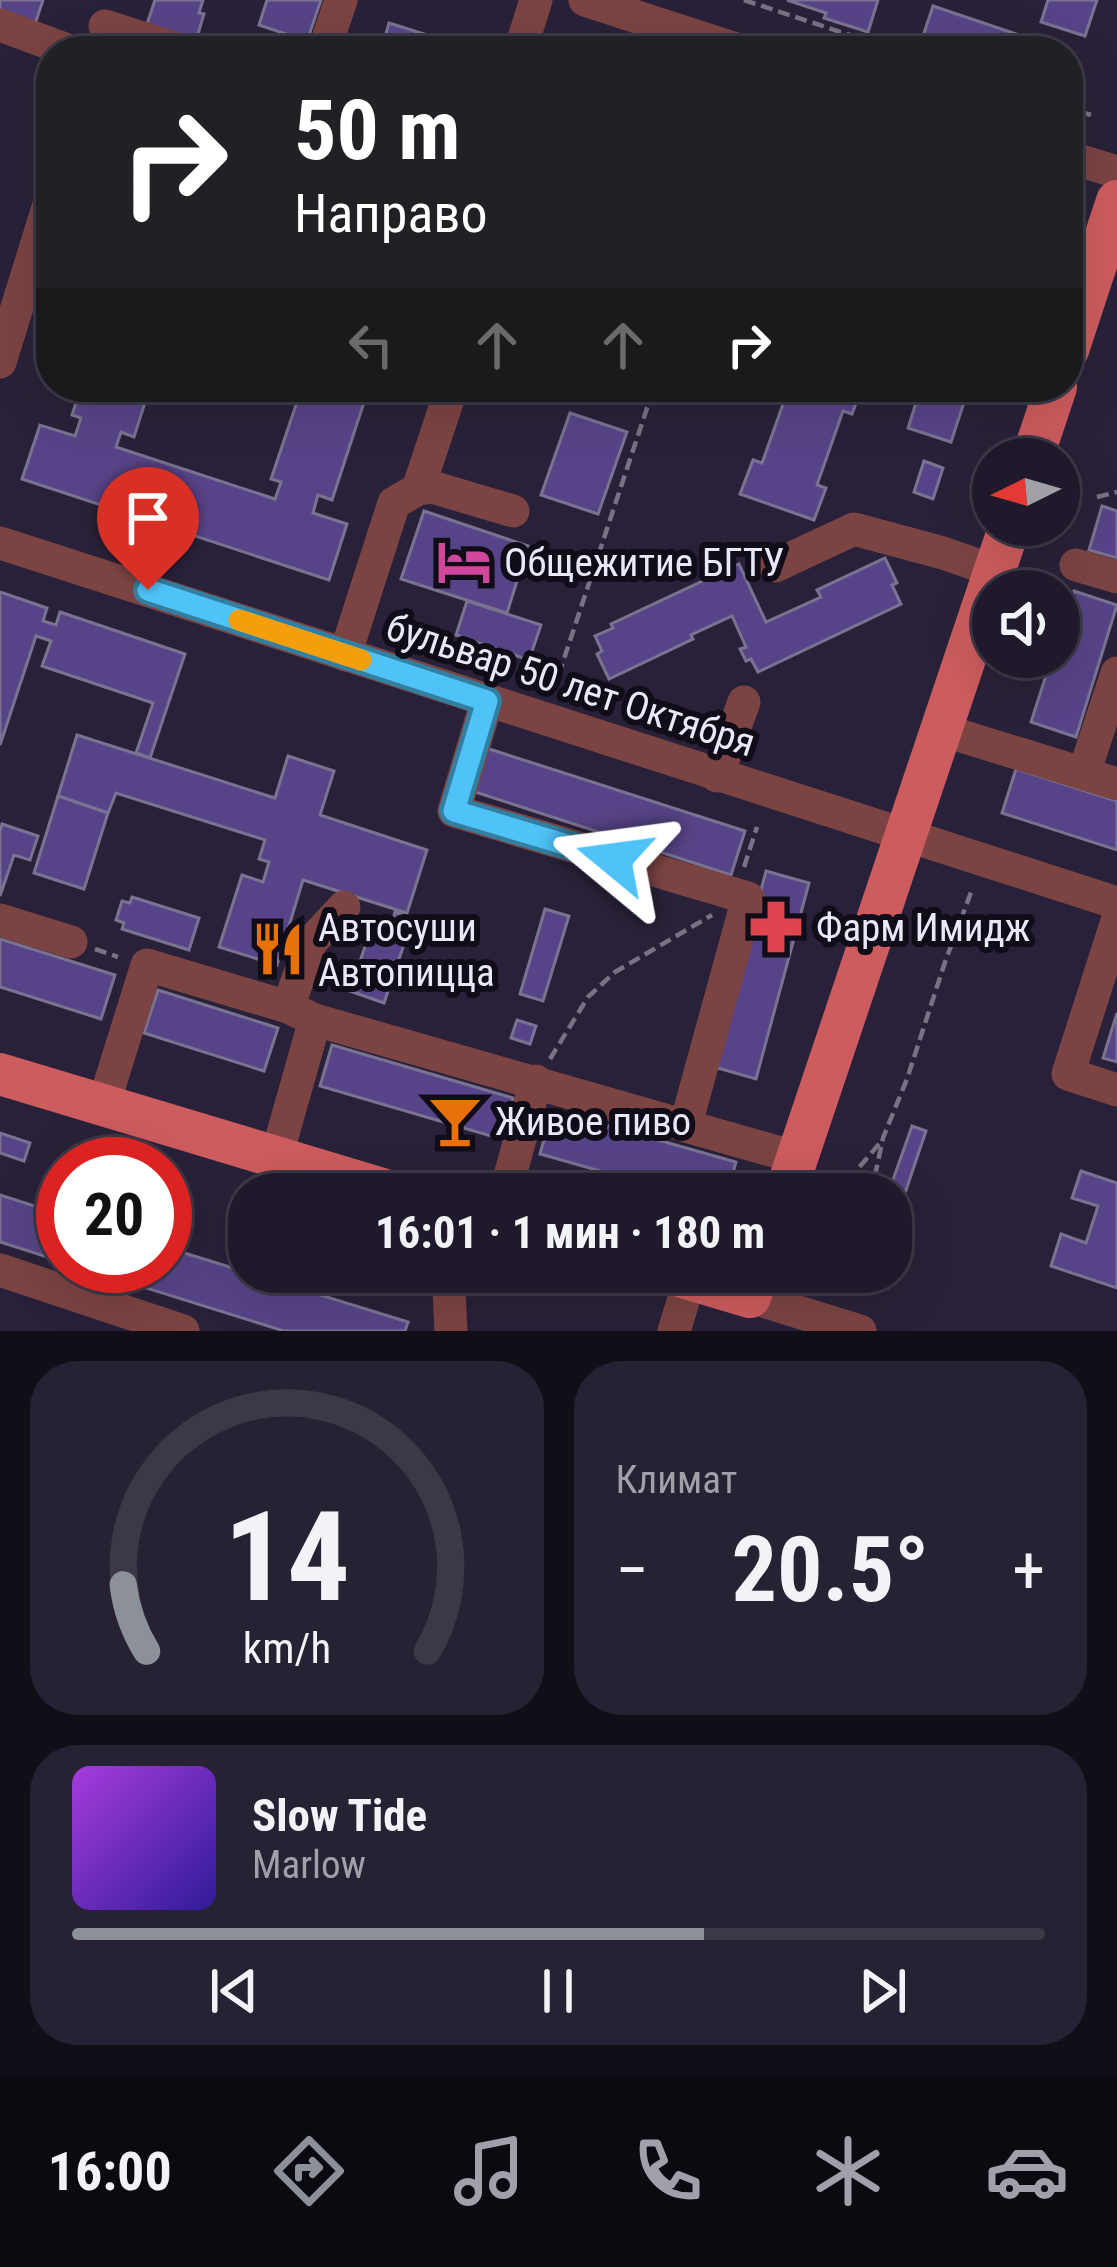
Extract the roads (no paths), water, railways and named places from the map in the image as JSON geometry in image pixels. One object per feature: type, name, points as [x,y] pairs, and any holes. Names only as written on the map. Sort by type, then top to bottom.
[{"type":"main road","points":[[1083,283],[1117,201]]},
{"type":"main road","points":[[1039,438],[1051,402]]},
{"type":"main road","points":[[793,1173],[972,640]]},
{"type":"main road","points":[[0,1074],[327,1173]]},
{"type":"street","points":[[328,36],[341,0]]},
{"type":"street","points":[[525,36],[536,0]]},
{"type":"street","points":[[585,0],[668,13],[713,36]]},
{"type":"street","points":[[0,26],[36,39]]},
{"type":"street","points":[[105,26],[136,36]]},
{"type":"street","points":[[1083,162],[1117,172]]},
{"type":"street","points":[[0,362],[36,247]]},
{"type":"street","points":[[418,489],[447,402]]},
{"type":"street","points":[[345,655],[394,503],[418,489],[433,487],[513,511]]},
{"type":"street","points":[[775,566],[854,529],[992,570]]},
{"type":"street","name":"бульвар 50 лет Октября","points":[[0,543],[1117,903]]},
{"type":"street","points":[[1076,565],[1117,577]]},
{"type":"street","points":[[1084,773],[1117,673]]},
{"type":"street","points":[[487,701],[454,811],[748,898],[686,1124]]},
{"type":"street","points":[[717,776],[744,701]]},
{"type":"street","points":[[942,730],[1117,784]]},
{"type":"street","points":[[276,1158],[311,942],[344,907]]},
{"type":"street","points":[[0,920],[70,942]]},
{"type":"street","points":[[1117,921],[1112,956],[1068,1074],[1117,1090]]},
{"type":"street","points":[[103,1106],[147,965],[686,1124],[786,1173]]},
{"type":"street","points":[[512,1173],[536,1081]]},
{"type":"street","points":[[0,1270],[183,1331]]},
{"type":"street","points":[[449,1293],[451,1331]]},
{"type":"street","points":[[674,1331],[677,1293]]},
{"type":"street","points":[[772,1293],[860,1331]]},
{"type":"place","name":"Общежитие БГТУ","points":[[464,562]]},
{"type":"place","name":"Фарм Имидж","points":[[776,927]]},
{"type":"place","name":"Автосуши Автопицца","points":[[278,949]]},
{"type":"place","name":"Живое пиво","points":[[455,1121]]}]
